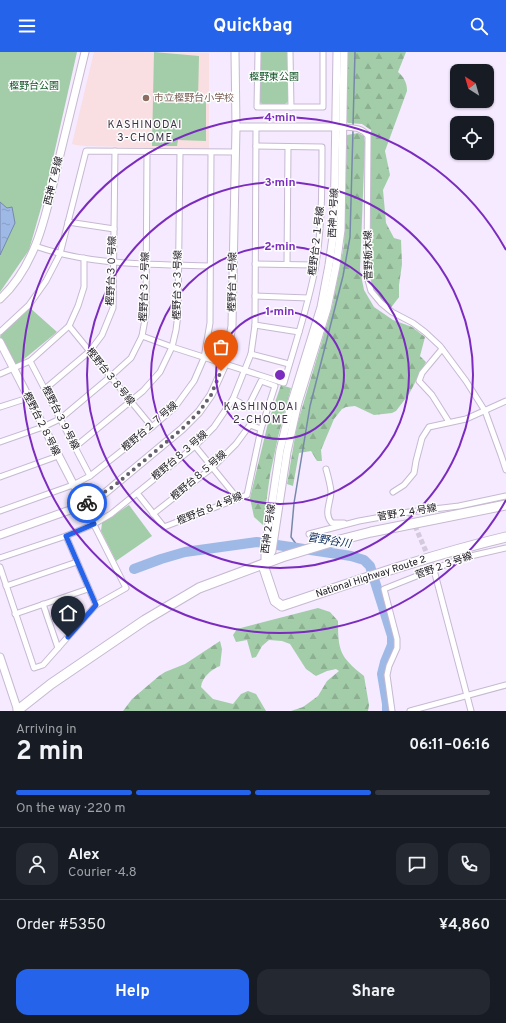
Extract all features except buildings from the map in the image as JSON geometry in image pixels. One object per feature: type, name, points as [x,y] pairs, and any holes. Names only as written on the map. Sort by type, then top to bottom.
[{"type":"highway","points":[[18,711],[50,684],[145,620],[199,588],[282,557],[328,543],[371,532],[506,505]]},
{"type":"highway","name":"National Highway Route 2","points":[[265,564],[264,568],[275,601],[282,606],[459,548],[506,537]]},
{"type":"street","name":"西神７号線","points":[[0,299],[11,289],[32,256],[36,246],[85,52]]},
{"type":"street","name":"樫野台１号線","points":[[0,535],[84,505],[114,486],[182,429],[199,412],[211,395],[225,364],[232,326],[236,127],[235,52]]},
{"type":"street","points":[[258,52],[257,107],[323,107],[323,52]]},
{"type":"street","points":[[290,52],[291,107]]},
{"type":"street","name":"西神２号線","points":[[337,52],[343,127]]},
{"type":"street","name":"西神２号線","points":[[265,564],[298,403],[327,309],[336,266],[341,230],[344,52]]},
{"type":"street","points":[[236,127],[343,127]]},
{"type":"street","name":"樫野台８３号線","points":[[0,558],[66,536],[94,524],[111,514],[195,446],[214,427],[233,399],[251,354],[255,325],[256,127]]},
{"type":"street","name":"菅野栃木線","points":[[343,127],[361,129],[368,136],[368,280],[371,291],[385,307],[413,323],[425,332],[442,349],[466,381],[485,412],[502,455],[506,470]]},
{"type":"street","name":"樫野台２１号線","points":[[142,336],[204,358],[284,383],[316,265],[322,214],[322,148],[256,146]]},
{"type":"street","points":[[287,264],[288,148]]},
{"type":"street","points":[[0,332],[29,305],[46,281],[60,254],[86,151],[235,152]]},
{"type":"street","name":"樫野台３０号線","points":[[45,389],[90,351],[102,335],[113,308],[115,151]]},
{"type":"street","name":"樫野台３２号線","points":[[0,442],[43,427],[60,419],[130,358],[142,336],[146,314],[147,152]]},
{"type":"street","name":"樫野台３３号線","points":[[75,447],[143,391],[160,372],[172,347],[178,314],[180,152]]},
{"type":"street","name":"樫野台２７号線","points":[[0,511],[73,485],[90,476],[175,407],[194,381],[204,358],[210,323],[211,153]]},
{"type":"street","points":[[68,222],[114,229]]},
{"type":"street","points":[[36,246],[60,254],[113,263],[210,266]]},
{"type":"street","points":[[0,374],[30,361],[69,326],[78,306],[84,287],[84,258]]},
{"type":"street","points":[[255,264],[316,265]]},
{"type":"street","points":[[255,296],[308,298]]},
{"type":"street","points":[[255,325],[298,332]]},
{"type":"street","name":"樫野台３８号線","points":[[69,326],[152,427]]},
{"type":"street","name":"樫野台２８号線","points":[[0,342],[84,505]]},
{"type":"street","points":[[442,349],[422,373],[419,381],[432,395],[449,422]]},
{"type":"street","points":[[251,354],[289,364]]},
{"type":"street","name":"樫野台３９号線","points":[[30,361],[90,476]]},
{"type":"street","name":"樫野台８４号線","points":[[137,493],[164,527],[247,495],[261,429],[275,386],[261,381],[248,407],[233,399]]},
{"type":"street","points":[[0,407],[28,398]]},
{"type":"street","points":[[393,492],[404,485],[414,473],[422,438],[430,427],[466,419],[485,412],[506,401]]},
{"type":"street","name":"樫野台８５号線","points":[[153,514],[213,467],[236,444],[250,424],[261,429]]},
{"type":"street","points":[[195,446],[238,499]]},
{"type":"street","points":[[0,477],[58,456]]},
{"type":"street","points":[[326,469],[331,492],[328,515],[329,520],[332,523],[351,523]]},
{"type":"street","name":"菅野２４号線","points":[[309,534],[351,523],[409,512],[459,506],[506,496]]},
{"type":"street","points":[[0,567],[34,668],[43,665],[96,605],[126,588],[84,505]]},
{"type":"street","points":[[66,536],[96,605]]},
{"type":"street","name":"菅野２３号線","points":[[392,711],[388,675],[389,666],[397,648],[397,639],[384,589],[462,558],[506,548]]},
{"type":"street","points":[[6,586],[77,562]]},
{"type":"street","points":[[434,570],[471,711]]},
{"type":"street","points":[[15,614],[88,589]]},
{"type":"street","points":[[43,604],[58,648]]},
{"type":"street","points":[[0,657],[18,711]]},
{"type":"street","points":[[410,711],[506,685]]},
{"type":"shaded area","name":"市立樫野台小学校","points":[[94,52],[209,53],[209,149],[86,146],[72,144]]},
{"type":"green space","name":"樫野台公園","points":[[0,52],[77,52],[45,194],[29,250],[0,292]]},
{"type":"green space","points":[[154,52],[199,56],[198,100],[206,101],[206,141],[178,140],[177,146],[152,146]]},
{"type":"green space","name":"樫野東公園","points":[[260,52],[288,52],[288,102],[285,104],[262,104],[259,101]]},
{"type":"green space","points":[[348,52],[406,52],[398,72],[405,80],[407,91],[385,151],[390,175],[383,190],[386,223],[394,238],[401,240],[402,264],[399,297],[390,309],[378,296],[370,280],[371,130],[362,124],[348,123],[346,120]]},
{"type":"green space","points":[[358,133],[364,136],[365,142],[360,270],[364,290],[374,307],[393,320],[412,327],[425,337],[420,356],[426,362],[409,394],[396,411],[392,413],[374,415],[355,406],[342,409],[334,419],[321,450],[322,461],[317,461],[311,451],[299,453],[293,486],[287,484],[297,425],[332,307],[344,245],[347,135]]},
{"type":"green space","points":[[29,307],[57,332],[15,365],[0,337],[2,333]]},
{"type":"green space","points":[[281,385],[291,388],[270,475],[263,525],[254,517],[250,498],[268,423]]},
{"type":"green space","points":[[129,505],[152,536],[116,561],[101,531],[102,523]]},
{"type":"green space","points":[[318,608],[330,612],[338,621],[339,640],[342,653],[350,664],[364,676],[369,705],[368,711],[291,711],[303,707],[318,696],[327,681],[339,671],[336,669],[316,676],[306,669],[290,644],[282,641],[269,640],[262,646],[256,657],[252,658],[247,640],[236,642],[233,635],[237,629]]},
{"type":"green space","points":[[220,641],[222,649],[220,666],[208,674],[203,680],[201,687],[213,699],[233,704],[241,694],[248,691],[256,694],[266,711],[123,711],[132,699],[159,676],[185,664]]},
{"type":"water","points":[[0,202],[7,208],[12,207],[15,223],[0,255]]},
{"type":"waterway","points":[[353,126],[355,52]]},
{"type":"waterway","points":[[299,548],[291,537],[294,503],[310,406],[343,276],[350,237],[353,130]]},
{"type":"waterway","name":"菅野谷川","points":[[134,569],[185,552],[257,542],[351,556],[364,560],[370,566],[392,636],[392,645],[382,674],[387,711]]},
{"type":"tunnel","points":[[409,512],[434,570]]},
{"type":"way so far","points":[[87,503],[114,486],[166,444],[182,429],[199,412],[211,395],[221,371]]},
{"type":"place","name":"市立樫野台小学校","points":[[146,98]]},
{"type":"district","name":"KASHINODAI 3-CHOME","points":[[145,131]]},
{"type":"district","name":"KASHINODAI 2-CHOME","points":[[261,413]]},
{"type":"route","points":[[68,637],[96,605],[66,536],[94,524],[84,505],[87,503]]}]
